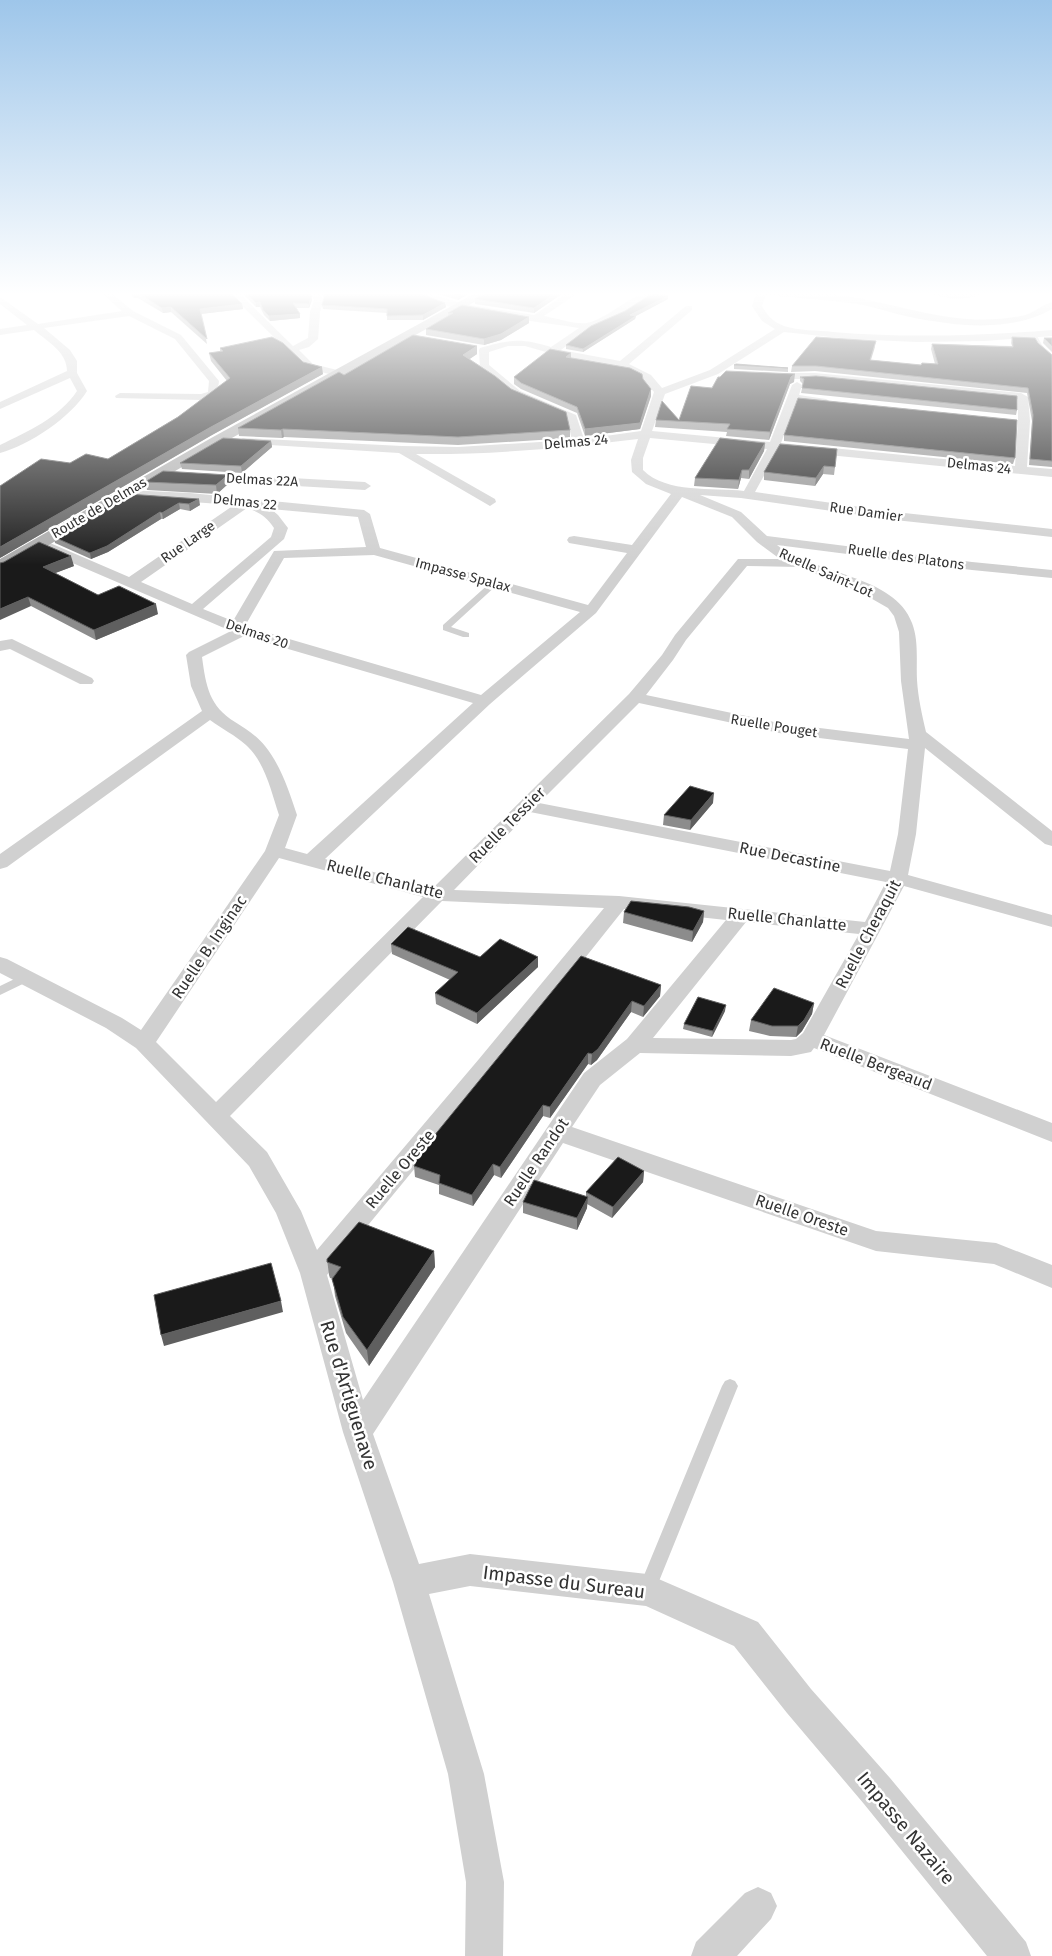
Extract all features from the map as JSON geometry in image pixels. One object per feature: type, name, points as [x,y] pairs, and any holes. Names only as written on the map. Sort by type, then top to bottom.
[{"type":"main road","name":"Route de Delmas","points":[[0,566],[37,543],[321,382]]},
{"type":"street","points":[[0,406],[52,382]]},
{"type":"street","points":[[0,449],[50,422],[79,396],[82,391],[77,382]]},
{"type":"street","points":[[120,396],[202,397],[213,394],[214,382]]},
{"type":"street","points":[[503,382],[516,393],[572,416],[579,443]]},
{"type":"street","points":[[652,382],[660,392],[686,382]]},
{"type":"street","points":[[748,496],[774,447],[798,382]]},
{"type":"street","points":[[876,382],[1017,394],[1023,397],[1019,421],[1021,470]]},
{"type":"street","name":"Ruelle Saint-Lot","points":[[660,392],[637,458],[635,467],[638,474],[657,485],[680,491],[729,511],[744,520],[770,548],[800,564],[874,593],[891,603],[901,614],[906,631],[910,689],[917,740]]},
{"type":"street","points":[[792,398],[840,403]]},
{"type":"street","name":"Delmas 24","points":[[218,440],[402,450],[458,451],[579,443],[646,434],[1052,473]]},
{"type":"street","points":[[402,450],[490,502]]},
{"type":"street","name":"Delmas 22A","points":[[159,474],[365,486]]},
{"type":"street","points":[[311,861],[484,701],[591,610],[680,491]]},
{"type":"street","name":"Rue Damier","points":[[680,491],[748,496],[926,521],[1052,532]]},
{"type":"street","name":"Delmas 22","points":[[126,494],[190,497],[364,514],[374,551]]},
{"type":"street","points":[[193,610],[277,538],[282,528],[274,516],[263,509],[245,503]]},
{"type":"street","name":"Rue Large","points":[[131,582],[245,503]]},
{"type":"street","name":"Ruelle des Platons","points":[[761,538],[972,566],[1052,574]]},
{"type":"street","points":[[574,540],[636,550]]},
{"type":"street","name":"Delmas 20","points":[[37,543],[240,630],[484,701]]},
{"type":"street","name":"Impasse Spalax","points":[[240,630],[280,554],[374,551],[591,610]]},
{"type":"street","name":"Ruelle Tessier","points":[[216,1116],[635,697],[668,657],[680,638],[743,562],[800,564]]},
{"type":"street","points":[[240,630],[194,654],[197,682],[212,712],[235,728],[258,748],[275,779],[288,815],[274,851]]},
{"type":"street","points":[[0,646],[12,644],[86,681]]},
{"type":"street","name":"Ruelle Pouget","points":[[635,697],[779,728],[917,740]]},
{"type":"street","points":[[0,863],[212,712]]},
{"type":"street","points":[[917,740],[1052,840]]},
{"type":"street","name":"Ruelle Cheraquit","points":[[811,1038],[872,929],[898,878],[907,834],[917,740]]},
{"type":"street","name":"Rue Decastine","points":[[526,806],[898,878],[1052,920]]},
{"type":"street","name":"Ruelle Chanlatte","points":[[274,851],[437,895],[619,902],[872,929]]},
{"type":"street","name":"Ruelle B. Inginac","points":[[144,1043],[274,851]]},
{"type":"street","name":"Ruelle Oreste","points":[[313,1273],[487,1065],[619,902]]},
{"type":"street","name":"Ruelle Randot","points":[[358,1432],[592,1079],[635,1045],[742,914]]},
{"type":"street","name":"Rue d'Artiguenave","points":[[0,964],[114,1023],[144,1043],[258,1159],[288,1210],[313,1273],[358,1432],[409,1582],[466,1774],[485,1882],[484,1956]]},
{"type":"street","name":"Ruelle Bergeaud","points":[[635,1045],[791,1048],[803,1046],[811,1038],[1052,1133]]},
{"type":"street","name":"Ruelle Oreste","points":[[556,1131],[876,1241],[996,1254],[1052,1277]]},
{"type":"street","name":"Impasse du Sureau","points":[[409,1582],[470,1570],[647,1590],[746,1634],[799,1701]]},
{"type":"street","name":"Impasse Nazaire","points":[[799,1701],[1012,1956]]},
{"type":"street","points":[[710,1956],[758,1906]]},
{"type":"lane","points":[[466,635],[446,627],[494,584]]},
{"type":"lane","points":[[0,991],[27,977]]},
{"type":"lane","points":[[647,1590],[730,1386]]},
{"type":"building","points":[[224,382],[294,382],[0,547],[0,486],[41,459],[70,463],[86,454],[108,459],[178,417]]},
{"type":"building","points":[[320,382],[503,382],[511,389],[566,412],[570,430],[458,437],[238,428]]},
{"type":"building","points":[[646,382],[651,389],[640,423],[585,429],[577,407],[521,383]]},
{"type":"building","points":[[715,382],[789,382],[770,432],[727,429],[730,424],[656,420],[662,401],[679,420],[691,386],[712,388]]},
{"type":"building","points":[[803,382],[879,382],[1017,396],[1017,410],[802,388]]},
{"type":"building","points":[[973,382],[1052,382],[1052,461],[1030,459],[1033,415],[1028,388]]},
{"type":"building","points":[[798,398],[1017,420],[1015,458],[784,435]]},
{"type":"building","points":[[223,438],[271,441],[241,466],[180,463]]},
{"type":"building","points":[[720,438],[765,443],[749,470],[742,470],[739,480],[695,478]]},
{"type":"building","points":[[780,444],[837,449],[835,467],[824,466],[816,478],[764,472]]},
{"type":"building","points":[[163,471],[228,475],[216,485],[145,482]]},
{"type":"building","points":[[128,494],[199,499],[189,504],[179,503],[162,513],[160,512],[107,546],[90,553],[54,537]]},
{"type":"building","points":[[39,542],[71,556],[43,567],[98,595],[119,586],[156,604],[94,630],[28,597],[0,609],[0,563]]},
{"type":"building","points":[[690,786],[714,793],[691,820],[664,815]]},
{"type":"building","points":[[631,901],[689,907],[704,911],[693,931],[624,912]]},
{"type":"building","points":[[408,927],[480,957],[500,939],[538,957],[477,1013],[435,993],[458,972],[391,944]]},
{"type":"building","points":[[581,956],[661,985],[644,1006],[632,1001],[598,1049],[592,1054],[588,1053],[550,1107],[543,1105],[500,1167],[493,1164],[472,1195],[439,1183],[440,1175],[414,1166],[420,1153]]},
{"type":"building","points":[[774,988],[814,1003],[798,1026],[772,1026],[751,1020]]},
{"type":"building","points":[[698,997],[726,1005],[713,1031],[684,1024]]},
{"type":"building","points":[[618,1157],[644,1171],[613,1207],[586,1192]]},
{"type":"building","points":[[534,1180],[588,1197],[577,1218],[523,1202]]},
{"type":"building","points":[[359,1222],[434,1251],[367,1350],[343,1317],[332,1279],[341,1267],[327,1262],[327,1259]]},
{"type":"building","points":[[271,1263],[281,1301],[161,1335],[154,1295]]}]
